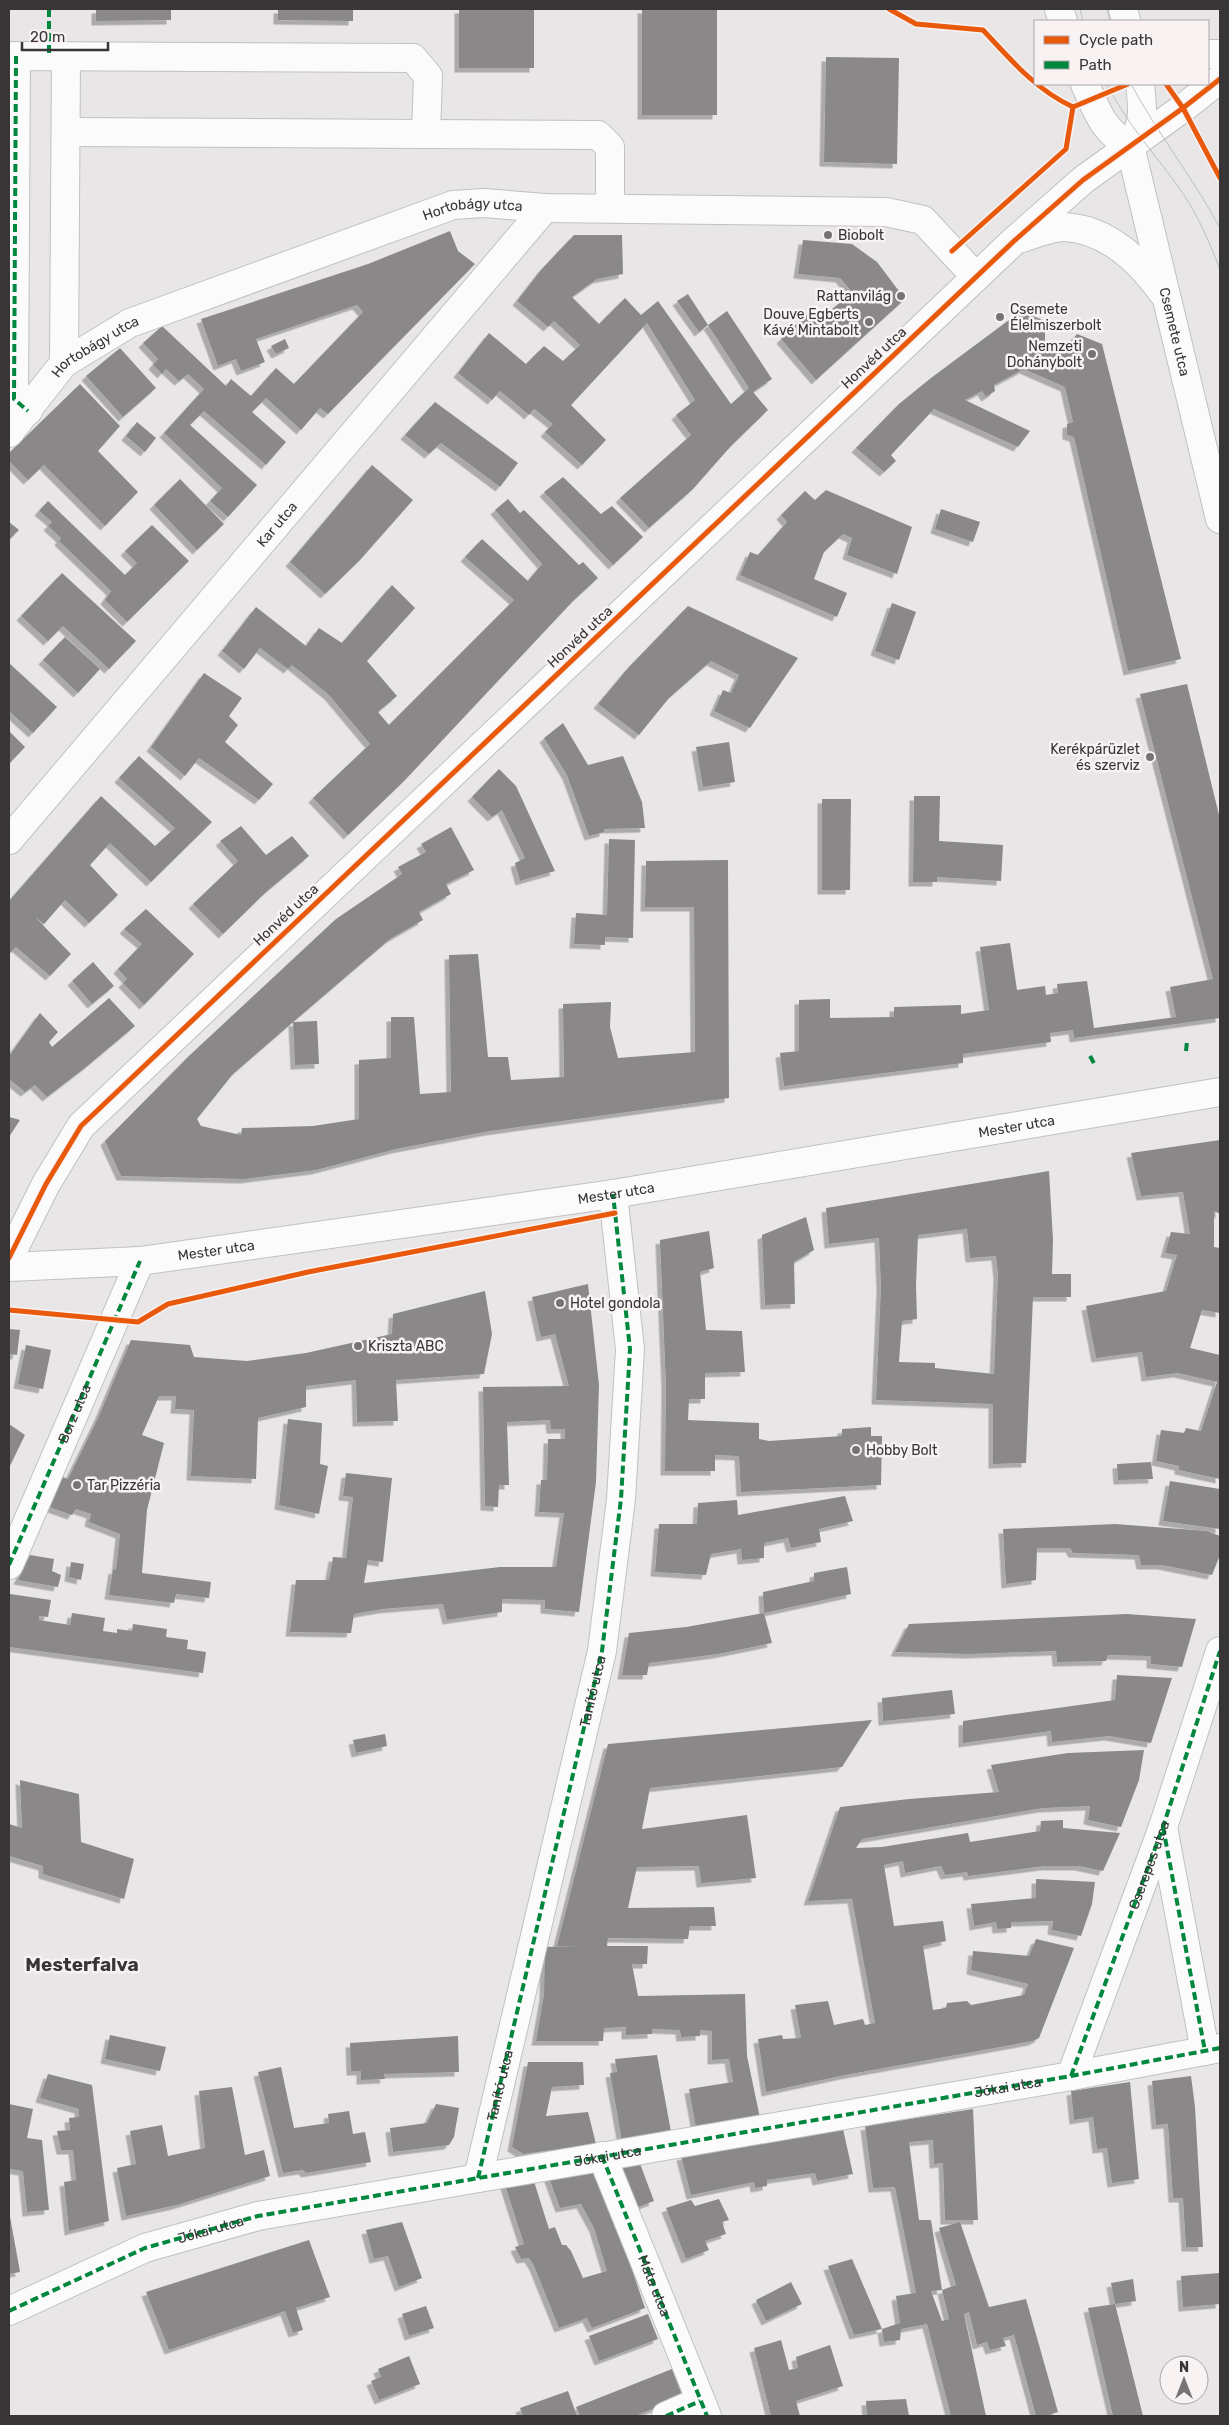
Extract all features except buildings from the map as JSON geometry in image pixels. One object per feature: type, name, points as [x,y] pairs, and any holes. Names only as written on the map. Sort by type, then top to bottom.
[{"type":"street","points":[[28,411],[14,399],[12,56],[413,58],[428,76],[426,134]]},
{"type":"street","points":[[64,363],[66,57]]},
{"type":"street","name":"Honvéd utca","points":[[9,1258],[46,1184],[81,1126],[1014,241],[1083,180],[1220,79]]},
{"type":"street","points":[[1085,85],[1105,126],[1116,138],[1130,146],[1139,133],[1143,118],[1140,85]]},
{"type":"street","points":[[67,132],[598,135],[610,147],[610,208]]},
{"type":"street","name":"Csemete utca","points":[[1130,146],[1220,518]]},
{"type":"street","name":"Hortobágy utca","points":[[9,433],[64,363],[130,323],[453,205],[484,203],[545,208],[886,212],[923,220],[976,277]]},
{"type":"street","name":"Kar utca","points":[[9,840],[545,208]]},
{"type":"street","points":[[1014,241],[1063,227],[1088,232],[1114,244],[1133,257],[1147,271],[1168,301]]},
{"type":"street","name":"Mester utca","points":[[9,1267],[140,1261],[613,1194],[1220,1092]]},
{"type":"street","name":"Tanító utca","points":[[478,2178],[602,1651],[621,1499],[630,1348],[613,1194]]},
{"type":"street","name":"Borz utca","points":[[9,1566],[140,1261]]},
{"type":"street","name":"Cserepes utca","points":[[1071,2076],[1163,1827],[1220,1651]]},
{"type":"street","points":[[1163,1827],[1213,2049]]},
{"type":"street","name":"Jókai utca","points":[[9,2311],[144,2248],[258,2216],[1071,2076],[1213,2049]]},
{"type":"street","name":"Máta utca","points":[[602,2156],[703,2408]]},
{"type":"street","points":[[666,2416],[703,2408]]},
{"type":"tram line","points":[[1080,9],[1083,20]]},
{"type":"tram line","points":[[1107,9],[1110,20]]},
{"type":"tram line","points":[[1108,85],[1131,124],[1190,205],[1207,237],[1220,270]]},
{"type":"tram line","points":[[1132,85],[1152,121],[1220,228]]},
{"type":"marked path","points":[[49,9],[49,57]]},
{"type":"marked path","points":[[16,56],[14,399],[28,411]]},
{"type":"marked path","points":[[1186,1051],[1187,1041]]},
{"type":"marked path","points":[[1090,1056],[1095,1065]]},
{"type":"marked path","points":[[478,2178],[602,1651],[621,1499],[630,1349],[613,1194]]},
{"type":"marked path","points":[[9,1565],[140,1261]]},
{"type":"marked path","points":[[1071,2076],[1163,1827],[1220,1651]]},
{"type":"marked path","points":[[1163,1827],[1205,2051]]},
{"type":"marked path","points":[[9,2311],[145,2248],[258,2216],[1071,2076],[1220,2048]]},
{"type":"marked path","points":[[602,2156],[707,2416]]},
{"type":"marked path","points":[[666,2416],[700,2401]]},
{"type":"cycle path","points":[[889,9],[916,24],[983,30],[1034,82]]},
{"type":"cycle path","points":[[9,1258],[46,1184],[81,1126],[1014,241],[1083,180],[1220,79]]},
{"type":"cycle path","points":[[1038,85],[1073,107],[1126,85]]},
{"type":"cycle path","points":[[1167,85],[1183,108],[1220,178]]},
{"type":"cycle path","points":[[952,251],[1066,149],[1073,107]]},
{"type":"cycle path","points":[[9,1310],[138,1322],[168,1304],[308,1272],[615,1213]]},
{"type":"place","name":"Biobolt","points":[[828,235]]},
{"type":"place","name":"Rattanvilág","points":[[901,296]]},
{"type":"place","name":"Csemete Élelmiszerbolt","points":[[1000,317]]},
{"type":"place","name":"Douve Egberts Kávé Mintabolt","points":[[869,322]]},
{"type":"place","name":"Nemzeti Dohánybolt","points":[[1092,354]]},
{"type":"place","name":"Kerékpárüzlet és szerviz","points":[[1150,757]]},
{"type":"place","name":"Hotel gondola","points":[[560,1303]]},
{"type":"place","name":"Kriszta ABC","points":[[358,1346]]},
{"type":"place","name":"Hobby Bolt","points":[[856,1450]]},
{"type":"place","name":"Tar Pizzéria","points":[[77,1485]]},
{"type":"district","name":"Mesterfalva","points":[[82,1964]]}]
